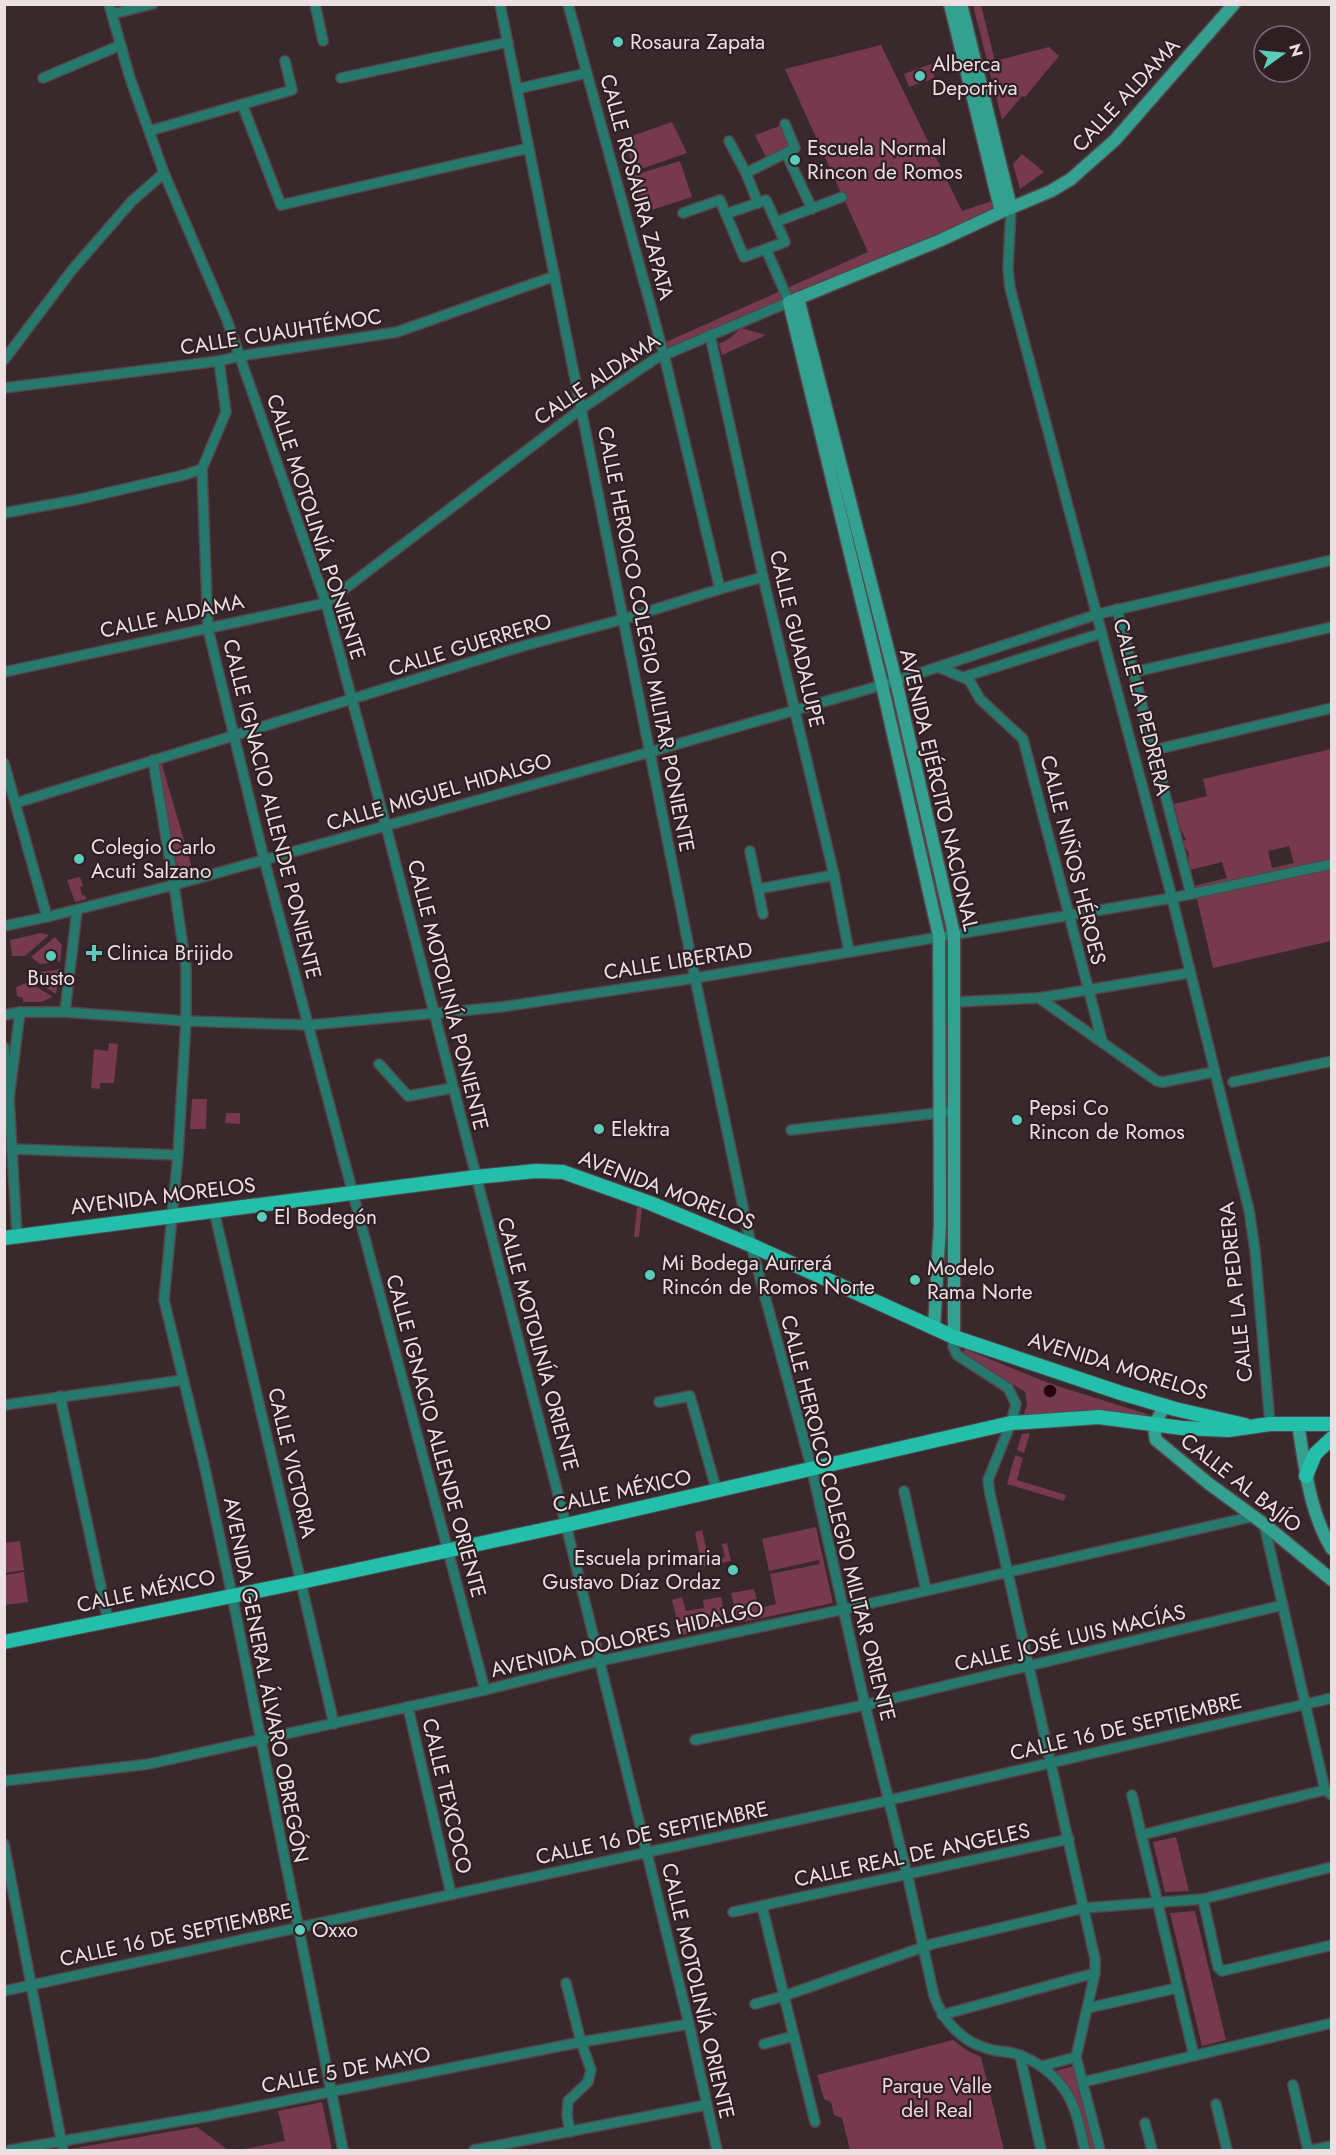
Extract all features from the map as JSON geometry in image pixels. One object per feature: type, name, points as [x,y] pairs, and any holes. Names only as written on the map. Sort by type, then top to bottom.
[{"type":"main road","name":"CALLE LA PEDRERA","points":[[950,4],[1006,210]]},
{"type":"main road","name":"CALLE LA PEDRERA","points":[[961,4],[1006,210]]},
{"type":"main road","name":"CALLE ALDAMA","points":[[794,300],[941,240],[1051,191],[1071,179],[1100,154],[1160,91],[1234,4]]},
{"type":"main road","name":"AVENIDA EJÉRCITO NACIONAL","points":[[794,300],[896,681],[954,934],[954,1337]]},
{"type":"main road","name":"AVENIDA EJÉRCITO NACIONAL","points":[[794,300],[939,936],[940,1224],[934,1328]]},
{"type":"main road","name":"AVENIDA MORELOS","points":[[11,1237],[476,1177],[536,1171],[564,1172],[650,1203],[751,1245],[954,1337],[1165,1406],[1250,1426]]},
{"type":"main road","points":[[940,1224],[955,1225]]},
{"type":"main road","name":"CALLE AL BAJÍO","points":[[1165,1406],[1155,1424],[1156,1440],[1332,1580]]},
{"type":"main road","name":"CALLE MÉXICO","points":[[4,1642],[447,1551],[1011,1424],[1099,1417],[1228,1430],[1270,1424],[1332,1424]]},
{"type":"main road","points":[[1298,1424],[1306,1476],[1320,1528],[1332,1549]]},
{"type":"main road","points":[[1306,1476],[1315,1454],[1332,1438]]},
{"type":"street","points":[[110,9],[153,4]]},
{"type":"street","points":[[315,4],[322,41]]},
{"type":"street","name":"CALLE HEROICO COLEGIO MILITAR PONIENTE","points":[[500,4],[695,978],[751,1245]]},
{"type":"street","name":"CALLE ROSAURA ZAPATA","points":[[568,4],[664,355],[720,589]]},
{"type":"street","name":"CALLE MOTOLINÍA PONIENTE","points":[[110,9],[130,78],[164,173],[227,320],[326,603],[476,1177]]},
{"type":"street","points":[[341,78],[508,42]]},
{"type":"street","points":[[44,78],[121,45]]},
{"type":"street","points":[[149,131],[292,90],[285,61]]},
{"type":"street","points":[[517,89],[587,74]]},
{"type":"street","points":[[242,104],[281,205],[529,148]]},
{"type":"street","points":[[746,173],[795,148],[785,124]]},
{"type":"street","points":[[729,141],[746,173],[758,203]]},
{"type":"street","points":[[786,153],[812,209]]},
{"type":"street","points":[[4,360],[72,270],[132,201],[164,173]]},
{"type":"street","points":[[776,222],[842,197]]},
{"type":"street","points":[[683,213],[720,200],[744,257],[785,242],[766,200],[726,214]]},
{"type":"street","name":"CALLE LA PEDRERA","points":[[1006,210],[1010,288],[1172,898],[1252,1228],[1270,1424]]},
{"type":"street","points":[[766,249],[794,300]]},
{"type":"street","name":"CALLE CUAUHTÉMOC","points":[[4,388],[219,361],[397,332],[555,276]]},
{"type":"street","name":"CALLE ALDAMA","points":[[4,672],[326,603],[581,409],[664,355],[794,300]]},
{"type":"street","name":"CALLE GUADALUPE","points":[[710,335],[834,875],[849,952]]},
{"type":"street","name":"CALLE IGNACIO ALLENDE PONIENTE","points":[[219,361],[226,412],[202,469],[208,629],[264,859],[310,1025],[352,1192]]},
{"type":"street","points":[[4,513],[108,492],[202,469]]},
{"type":"street","points":[[882,685],[1098,614],[1332,560]]},
{"type":"street","name":"CALLE GUERRERO","points":[[16,803],[523,646],[764,578]]},
{"type":"street","points":[[1117,609],[1191,894]]},
{"type":"street","points":[[1134,672],[1332,627]]},
{"type":"street","points":[[938,667],[964,677],[1102,633]]},
{"type":"street","points":[[1036,634],[1038,653]]},
{"type":"street","name":"CALLE NIÑOS HÉROES","points":[[964,677],[974,686],[980,699],[1023,739],[1102,1041]]},
{"type":"street","name":"CALLE MIGUEL HIDALGO","points":[[4,926],[174,885],[882,685]]},
{"type":"street","points":[[1155,750],[1332,708]]},
{"type":"street","name":"AVENIDA GENERAL ÁLVARO OBREGÓN","points":[[153,760],[186,967],[186,1021],[178,1155],[164,1300],[204,1464],[232,1595],[343,2151]]},
{"type":"street","points":[[5,767],[47,917]]},
{"type":"street","points":[[750,851],[763,914]]},
{"type":"street","name":"CALLE LIBERTAD","points":[[4,1015],[20,1012],[65,1012],[186,1021],[310,1025],[501,1007],[695,978],[1172,898],[1332,864]]},
{"type":"street","points":[[758,889],[834,875]]},
{"type":"street","points":[[65,1012],[77,910]]},
{"type":"street","points":[[954,1002],[1039,998],[1189,973]]},
{"type":"street","points":[[1039,998],[1151,1078],[1163,1082],[1214,1072]]},
{"type":"street","points":[[9,1098],[20,1012]]},
{"type":"street","points":[[4,1047],[12,1149],[11,1237]]},
{"type":"street","points":[[1233,1082],[1332,1061]]},
{"type":"street","points":[[379,1064],[408,1096],[453,1088]]},
{"type":"street","points":[[791,1130],[955,1111]]},
{"type":"street","points":[[12,1149],[178,1155]]},
{"type":"street","name":"CALLE MOTOLINÍA ORIENTE","points":[[476,1177],[600,1661],[717,2151]]},
{"type":"street","name":"CALLE IGNACIO ALLENDE ORIENTE","points":[[352,1192],[485,1690]]},
{"type":"street","name":"CALLE VICTORIA","points":[[214,1211],[334,1724]]},
{"type":"street","name":"CALLE HEROICO COLEGIO MILITAR ORIENTE","points":[[751,1245],[812,1470],[934,1996],[942,2015]]},
{"type":"street","points":[[954,1337],[953,1346],[957,1355],[1008,1388],[1014,1395],[1016,1404],[1011,1424],[988,1480],[1006,1572],[1030,1666],[1095,1959],[1095,1973],[1076,2056],[1100,2151]]},
{"type":"street","points":[[4,1405],[183,1380]]},
{"type":"street","points":[[60,1396],[108,1620]]},
{"type":"street","points":[[659,1402],[690,1396],[717,1492]]},
{"type":"street","points":[[904,1491],[926,1590]]},
{"type":"street","points":[[1141,1835],[1328,1792],[1305,1705],[1283,1605],[1259,1520]]},
{"type":"street","name":"AVENIDA DOLORES HIDALGO","points":[[4,1780],[149,1764],[485,1690],[600,1661],[1006,1572],[1259,1520]]},
{"type":"street","name":"CALLE JOSÉ LUIS MACÍAS","points":[[695,1740],[865,1705],[1283,1605]]},
{"type":"street","name":"CALLE 16 DE SEPTIEMBRE","points":[[4,1991],[889,1800],[1332,1698]]},
{"type":"street","name":"CALLE TEXCOCO","points":[[408,1707],[451,1894]]},
{"type":"street","points":[[1132,1795],[1194,2056]]},
{"type":"street","name":"CALLE REAL DE ANGELES","points":[[733,1912],[1069,1839]]},
{"type":"street","points":[[4,1844],[62,2146]]},
{"type":"street","points":[[755,2004],[923,1947],[1084,1908],[1203,1899],[1332,1867]]},
{"type":"street","points":[[1203,1899],[1218,1967],[1222,1971],[1332,1945]]},
{"type":"street","points":[[762,1906],[815,2122]]},
{"type":"street","points":[[1085,2151],[1073,2106],[1057,2080],[1042,2066],[1020,2055],[990,2050],[973,2043],[952,2027],[942,2015],[1095,1973]]},
{"type":"street","points":[[566,1983],[591,2074],[588,2082],[568,2101],[567,2115],[570,2132]]},
{"type":"street","points":[[1088,2008],[1177,1988]]},
{"type":"street","name":"CALLE 5 DE MAYO","points":[[10,2151],[62,2146],[581,2042],[688,2024]]},
{"type":"street","points":[[1083,2082],[1332,2024]]},
{"type":"street","points":[[765,2044],[794,2036]]},
{"type":"street","points":[[1020,2055],[1041,2151]]},
{"type":"street","points":[[1042,2066],[1076,2056]]},
{"type":"street","points":[[1293,2085],[1308,2151]]},
{"type":"street","points":[[1216,2104],[1227,2151]]},
{"type":"street","points":[[474,2151],[706,2105]]},
{"type":"street","points":[[1145,2122],[1152,2151]]},
{"type":"street","points":[[532,2139],[534,2151]]},
{"type":"street","points":[[1312,2151],[1332,2146]]},
{"type":"green space","points":[[973,5],[981,5],[995,61],[1049,47],[1059,56],[1025,97],[1022,96],[1002,120]]},
{"type":"green space","points":[[881,45],[962,211],[995,200],[999,210],[669,349],[666,342],[868,252],[785,69]]},
{"type":"green space","name":"Alberca Deportiva","points":[[931,64],[935,78],[909,87],[904,74]]},
{"type":"green space","points":[[672,122],[687,153],[635,171],[623,139]]},
{"type":"green space","points":[[782,125],[791,147],[767,159],[755,135]]},
{"type":"green space","points":[[1022,154],[1044,172],[1020,189],[1013,164]]},
{"type":"green space","points":[[680,161],[692,197],[642,213],[632,176]]},
{"type":"green space","points":[[798,300],[954,934],[955,1327],[947,1324],[947,935],[869,621]]},
{"type":"green space","points":[[741,328],[766,335],[722,355],[719,344]]},
{"type":"green space","points":[[1331,749],[1331,941],[1213,968],[1194,886],[1227,878],[1222,862],[1190,870],[1189,855],[1183,841],[1186,840],[1180,828],[1174,804],[1207,796],[1203,779]],"holes":[[[1289,846],[1294,863],[1272,868],[1268,851]]]},
{"type":"green space","points":[[161,761],[194,875],[180,879],[155,763]]},
{"type":"green space","points":[[80,877],[83,886],[80,887],[82,896],[85,895],[86,899],[75,902],[67,880]]},
{"type":"green space","points":[[41,933],[49,935],[25,956],[12,956],[10,940]]},
{"type":"green space","points":[[55,937],[62,945],[60,962],[58,962],[56,951],[48,953],[50,963],[40,964],[31,957]]},
{"type":"green space","points":[[60,969],[56,994],[34,980],[41,972]]},
{"type":"green space","points":[[29,982],[53,997],[41,1002],[23,1002],[23,998],[17,996],[16,987]]},
{"type":"green space","points":[[109,1043],[118,1044],[114,1083],[100,1083],[100,1089],[91,1088],[94,1049],[108,1051]]},
{"type":"green space","points":[[192,1099],[207,1099],[206,1129],[190,1129]]},
{"type":"green space","points":[[226,1113],[240,1113],[240,1124],[225,1123]]},
{"type":"green space","points":[[637,1207],[642,1208],[639,1237],[634,1237]]},
{"type":"green space","points":[[965,1349],[1051,1384],[1150,1415],[1022,1419],[1027,1405],[1025,1392],[965,1354],[963,1352]]},
{"type":"green space","points":[[1030,1433],[1024,1453],[1017,1450],[1022,1434]]},
{"type":"green space","points":[[1015,1455],[1023,1458],[1017,1480],[1066,1495],[1064,1501],[1007,1484]]},
{"type":"green space","points":[[816,1527],[833,1603],[738,1623],[731,1593],[754,1589],[759,1608],[776,1604],[770,1574],[820,1564],[819,1560],[769,1571],[762,1539]]},
{"type":"green space","points":[[702,1530],[709,1561],[725,1557],[722,1544],[727,1543],[731,1561],[702,1567],[695,1532]]},
{"type":"green space","points":[[20,1541],[24,1570],[5,1573],[5,1543]]},
{"type":"green space","points":[[24,1572],[28,1602],[5,1605],[5,1575]]},
{"type":"green space","points":[[682,1597],[686,1611],[704,1608],[703,1600],[721,1597],[727,1625],[681,1635],[672,1600]]},
{"type":"green space","points":[[1176,1837],[1189,1891],[1165,1892],[1153,1842]]},
{"type":"green space","points":[[1195,1911],[1226,2040],[1202,2046],[1170,1913]]},
{"type":"green space","name":"Parque Valle del Real","points":[[953,2040],[966,2050],[981,2057],[1004,2150],[850,2150],[842,2118],[834,2115],[831,2102],[824,2099],[817,2075]]},
{"type":"green space","points":[[1073,2066],[1095,2150],[1091,2150],[1075,2099],[1056,2071]]},
{"type":"green space","points":[[322,2102],[332,2150],[239,2150],[285,2141],[278,2111]]},
{"type":"green space","points":[[197,2127],[228,2150],[70,2149]]},
{"type":"shaded area","points":[[1047,1384],[1053,1384],[1057,1391],[1053,1398],[1047,1398],[1043,1394],[1043,1388]]},
{"type":"place","name":"Rosaura Zapata","points":[[618,42]]},
{"type":"place","name":"Alberca Deportiva","points":[[920,76]]},
{"type":"place","name":"Escuela Normal Rincon de Romos","points":[[795,160]]},
{"type":"place","name":"Colegio Carlo Acuti Salzano","points":[[79,859]]},
{"type":"place","name":"Clinica Brijido","points":[[94,953]]},
{"type":"place","name":"Busto","points":[[51,956]]},
{"type":"place","name":"Pepsi Co Rincon de Romos","points":[[1017,1120]]},
{"type":"place","name":"Elektra","points":[[599,1129]]},
{"type":"place","name":"El Bodegón","points":[[262,1217]]},
{"type":"place","name":"Mi Bodega Aurrerá Rincón de Romos Norte","points":[[650,1275]]},
{"type":"place","name":"Modelo Rama Norte","points":[[915,1280]]},
{"type":"place","name":"Escuela primaria Gustavo Díaz Ordaz","points":[[733,1570]]},
{"type":"place","name":"Oxxo","points":[[300,1930]]}]
